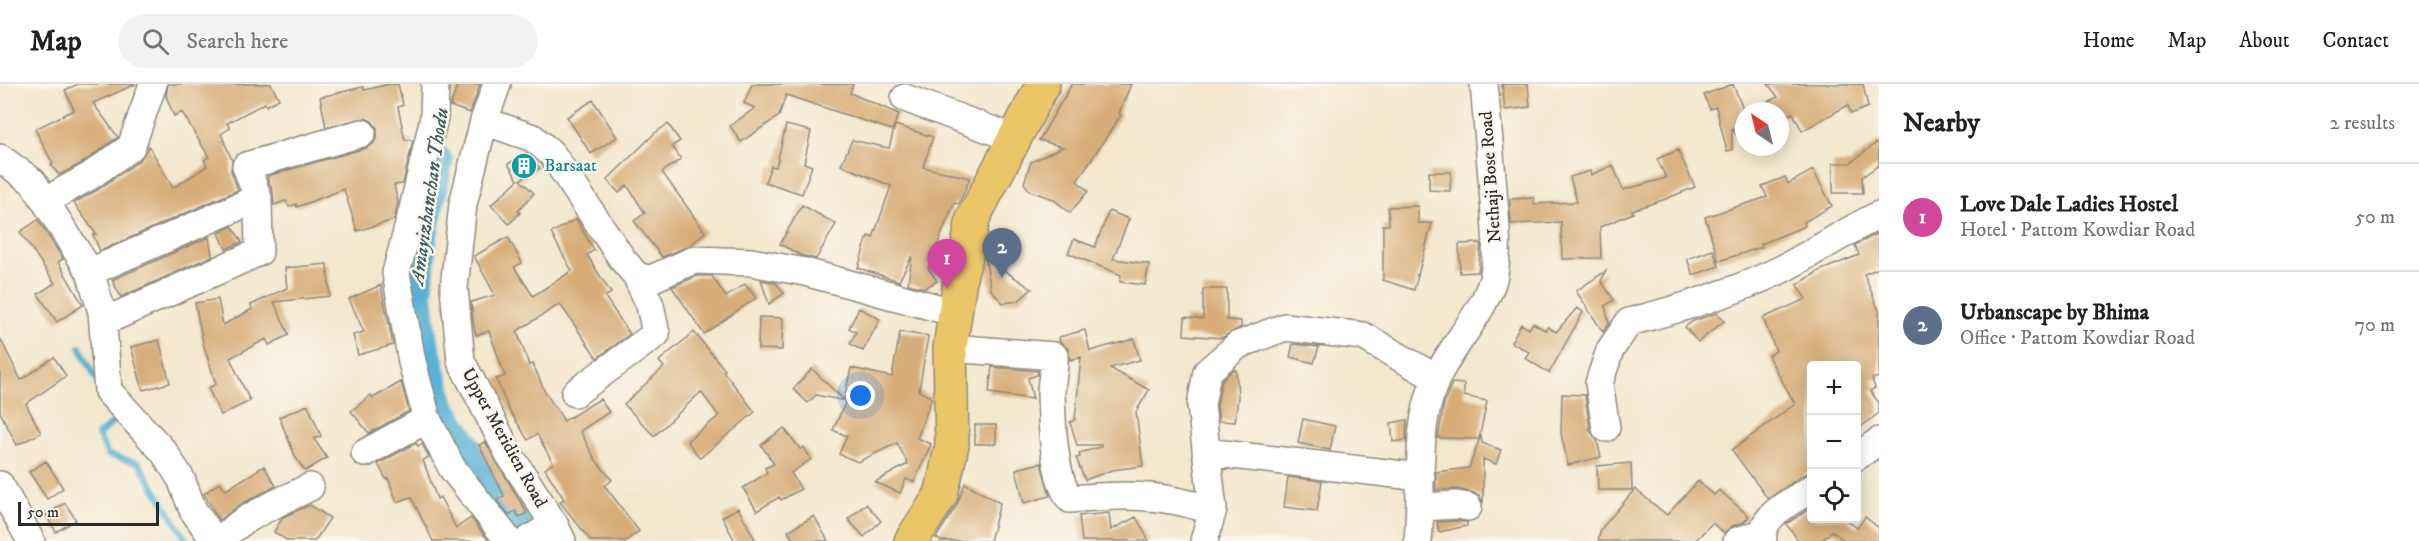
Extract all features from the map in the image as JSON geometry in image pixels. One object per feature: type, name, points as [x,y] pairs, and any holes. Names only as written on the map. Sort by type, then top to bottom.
[{"type":"main road","points":[[911,541],[941,495],[952,445],[950,348],[961,273],[968,252],[973,218],[1043,84]]},
{"type":"street","points":[[45,201],[90,177],[131,147],[153,84]]},
{"type":"street","points":[[435,84],[434,117],[396,273],[411,362],[427,419],[452,468],[508,541]]},
{"type":"street","name":"Upper Meridien Road","points":[[497,84],[484,122],[463,204],[453,288],[461,361],[509,454],[558,533]]},
{"type":"street","name":"Nethaji Bose Road","points":[[1418,541],[1422,440],[1426,413],[1436,378],[1485,297],[1493,278],[1498,246],[1485,84]]},
{"type":"street","points":[[905,98],[1013,138]]},
{"type":"street","points":[[484,122],[533,138],[552,154],[630,267],[650,305],[656,334],[575,393]]},
{"type":"street","points":[[103,322],[259,252],[258,198],[246,166],[362,133]]},
{"type":"street","points":[[0,158],[33,182],[90,272],[103,322],[108,391],[164,452],[181,479],[193,510],[215,541]]},
{"type":"street","points":[[90,272],[258,198]]},
{"type":"street","points":[[1606,428],[1599,383],[1610,350],[1629,322],[1700,303],[1778,271],[1879,215]]},
{"type":"street","points":[[630,267],[650,280],[694,260],[751,262],[805,272],[956,313]]},
{"type":"street","points":[[1204,541],[1213,509],[1201,405],[1207,372],[1238,345],[1285,327],[1363,336],[1436,378]]},
{"type":"street","points":[[950,348],[1054,357],[1051,391],[1057,460],[1064,491],[1070,499],[1140,497],[1171,500],[1213,509]]},
{"type":"street","points":[[365,453],[427,419]]},
{"type":"street","points":[[1861,454],[1879,441]]},
{"type":"street","points":[[1206,452],[1421,477]]},
{"type":"street","points":[[0,485],[31,541]]},
{"type":"street","points":[[222,541],[228,532],[244,521],[310,487]]},
{"type":"street","points":[[1754,538],[1770,517],[1807,491]]},
{"type":"street","points":[[1421,507],[1457,505],[1468,507]]},
{"type":"street","points":[[527,541],[558,533]]},
{"type":"building","points":[[78,84],[136,84],[93,103],[118,137],[82,163],[59,175],[51,165],[53,164],[35,129],[74,110],[65,90]]},
{"type":"building","points":[[168,84],[271,84],[279,99],[266,106],[265,103],[227,123],[230,128],[221,134],[232,160],[231,171],[238,190],[100,251],[93,235],[96,234],[74,203],[99,189],[140,160],[149,146],[173,188],[207,166],[204,160],[209,157],[182,112],[174,116],[166,96]]},
{"type":"building","points":[[398,84],[403,105],[398,107],[405,140],[413,140],[403,184],[394,185],[398,202],[394,220],[357,231],[344,189],[297,207],[296,204],[289,207],[286,201],[274,205],[273,192],[267,176],[366,148],[373,144],[377,137],[377,128],[372,121],[365,118],[326,127],[320,97],[363,87],[364,90]]},
{"type":"building","points":[[458,84],[480,84],[470,113],[450,106]]},
{"type":"building","points":[[752,84],[853,84],[850,93],[899,114],[892,130],[786,95],[779,116],[741,142],[730,126],[755,108],[744,103]]},
{"type":"building","points":[[1072,84],[1131,84],[1119,113],[1121,115],[1077,181],[1088,191],[1070,213],[1053,199],[1030,191],[1024,183],[1031,162],[1063,147],[1039,140]]},
{"type":"building","points":[[1502,84],[1528,84],[1530,107],[1505,110]]},
{"type":"building","points":[[1733,84],[1740,102],[1735,102],[1735,133],[1732,128],[1732,150],[1727,151],[1716,107],[1710,109],[1704,95]]},
{"type":"building","points":[[1768,84],[1863,84],[1868,107],[1851,114],[1848,105],[1802,131],[1793,113],[1789,115],[1789,102],[1766,102],[1778,97]]},
{"type":"building","points":[[593,100],[617,137],[591,154],[567,117]]},
{"type":"building","points":[[668,124],[680,141],[672,146],[681,159],[662,172],[705,232],[691,245],[662,257],[634,221],[645,213],[627,185],[619,193],[607,180],[655,133]]},
{"type":"building","points":[[786,125],[811,131],[804,163],[812,166],[802,194],[765,182],[771,166],[776,167]]},
{"type":"building","points":[[895,125],[933,137],[923,167],[970,178],[959,204],[954,203],[928,268],[937,281],[925,288],[908,284],[912,256],[899,281],[858,268],[868,236],[873,238],[891,186],[841,165],[852,140],[889,148]]},
{"type":"building","points":[[1879,141],[1879,165],[1862,177],[1863,193],[1833,193],[1833,163],[1850,163]]},
{"type":"building","points":[[1678,150],[1695,187],[1632,210],[1633,213],[1600,227],[1601,258],[1562,259],[1561,222],[1511,224],[1510,199],[1534,198],[1534,204],[1577,202],[1570,177],[1590,171],[1591,175],[1613,165],[1623,190],[1666,178],[1657,159]]},
{"type":"building","points":[[526,153],[540,168],[520,180],[534,193],[509,224],[491,205],[518,180],[508,164]]},
{"type":"building","points":[[1813,170],[1832,206],[1804,222],[1805,226],[1761,244],[1762,247],[1719,261],[1705,217],[1767,197],[1762,186],[1785,177],[1788,184]]},
{"type":"building","points":[[1429,172],[1451,172],[1450,191],[1429,190]]},
{"type":"building","points":[[802,205],[836,224],[816,259],[800,255],[780,244]]},
{"type":"building","points":[[1418,206],[1418,223],[1432,223],[1418,275],[1416,275],[1418,276],[1414,290],[1383,280],[1383,225],[1389,225],[1388,207]]},
{"type":"building","points":[[1109,211],[1129,219],[1113,259],[1149,264],[1145,285],[1120,282],[1121,275],[1068,253],[1074,239],[1095,247]]},
{"type":"building","points":[[576,219],[594,250],[587,255],[611,293],[605,297],[630,334],[597,358],[560,304],[517,331],[529,365],[533,364],[545,392],[564,421],[600,399],[609,412],[580,431],[595,459],[612,480],[605,486],[639,531],[626,541],[591,541],[560,502],[564,499],[545,469],[553,463],[537,434],[528,440],[508,408],[496,379],[505,376],[489,331],[476,335],[474,328],[471,302],[495,295],[474,256],[508,237],[522,263],[514,267],[533,296],[572,271],[551,233]]},
{"type":"building","points":[[38,220],[63,259],[58,262],[83,305],[57,322],[38,294],[55,283],[20,232]]},
{"type":"building","points":[[232,226],[242,242],[226,249],[219,233]]},
{"type":"building","points":[[1879,233],[1879,268],[1864,274],[1879,311],[1879,377],[1872,379],[1875,388],[1870,391],[1879,403],[1879,413],[1861,427],[1861,361],[1807,361],[1807,474],[1768,499],[1732,450],[1795,404],[1768,356],[1776,351],[1763,318],[1806,299],[1797,285],[1819,271],[1859,255],[1855,245]]},
{"type":"building","points":[[209,237],[212,256],[121,297],[112,280]]},
{"type":"building","points":[[1481,243],[1478,272],[1460,273],[1459,244]]},
{"type":"building","points":[[1713,250],[1719,266],[1693,275],[1687,259]]},
{"type":"building","points":[[985,258],[1032,289],[1018,301],[1003,303],[991,290]]},
{"type":"building","points":[[327,264],[330,296],[274,302],[289,335],[269,345],[266,339],[230,358],[250,401],[221,415],[208,388],[216,384],[203,343],[195,303],[218,299],[223,325],[252,309],[251,305],[287,288],[285,268]]},
{"type":"building","points":[[1606,271],[1601,281],[1614,300],[1605,306],[1609,323],[1603,332],[1576,291]]},
{"type":"building","points":[[697,276],[712,276],[726,297],[745,284],[756,298],[704,334],[672,287]]},
{"type":"building","points":[[761,280],[776,283],[784,293],[769,304]]},
{"type":"building","points":[[381,285],[393,345],[358,355],[353,335],[364,332],[349,299]]},
{"type":"building","points":[[1203,289],[1227,289],[1227,320],[1241,321],[1241,327],[1222,338],[1184,335],[1185,317],[1203,319]]},
{"type":"building","points":[[859,308],[880,319],[863,351],[850,344],[856,332],[849,328]]},
{"type":"building","points":[[1577,308],[1583,312],[1549,373],[1525,358],[1529,352],[1511,342],[1521,324],[1529,329],[1533,323],[1545,330],[1548,327],[1556,332]]},
{"type":"building","points":[[1717,313],[1724,321],[1698,342],[1685,327],[1693,321]]},
{"type":"building","points":[[759,317],[783,318],[782,350],[758,349]]},
{"type":"building","points":[[1085,330],[1090,351],[1134,339],[1140,360],[1110,368],[1149,390],[1136,412],[1143,466],[1112,470],[1085,480],[1076,458],[1080,457],[1079,453],[1101,447],[1101,445],[1077,445],[1070,422],[1075,420],[1081,357],[1070,360],[1068,349],[1060,342],[1059,337]]},
{"type":"building","points":[[694,332],[755,412],[700,458],[687,441],[719,416],[701,392],[654,436],[624,404],[664,367],[659,361]]},
{"type":"building","points":[[900,332],[928,336],[919,391],[932,398],[917,438],[931,444],[914,482],[906,479],[900,493],[875,482],[908,464],[897,443],[858,462],[839,454],[847,436],[833,430],[846,401],[816,395],[808,403],[793,389],[812,369],[844,400],[851,368],[892,377]]},
{"type":"building","points":[[0,338],[21,380],[54,357],[66,376],[26,404],[41,433],[17,445],[0,412]]},
{"type":"building","points":[[159,340],[170,383],[143,390],[131,347]]},
{"type":"building","points":[[1293,344],[1319,347],[1314,363],[1290,357]]},
{"type":"building","points":[[992,367],[1038,371],[1037,375],[1028,378],[1033,399],[989,393]]},
{"type":"building","points":[[1236,370],[1238,397],[1235,422],[1219,421],[1217,406],[1222,380]]},
{"type":"building","points":[[401,382],[409,411],[369,433],[351,411],[371,395],[373,398]]},
{"type":"building","points":[[1452,383],[1464,384],[1464,396],[1487,401],[1479,439],[1438,438],[1444,403]]},
{"type":"building","points":[[1562,394],[1585,395],[1590,430],[1597,440],[1601,457],[1568,465],[1561,434]]},
{"type":"building","points":[[308,405],[321,436],[314,439],[327,458],[305,471],[296,458],[279,417]]},
{"type":"building","points":[[1303,419],[1335,426],[1330,450],[1298,443]]},
{"type":"building","points":[[1407,420],[1406,440],[1393,442],[1391,423]]},
{"type":"building","points":[[975,425],[996,425],[996,444],[975,444]]},
{"type":"building","points":[[784,428],[800,449],[804,447],[811,459],[791,473],[801,489],[781,500],[779,497],[757,511],[743,488],[767,473],[765,468],[774,464],[761,445]]},
{"type":"building","points":[[1481,435],[1482,443],[1501,450],[1496,464],[1483,459],[1483,503],[1479,495],[1471,492],[1456,489],[1436,490],[1436,472],[1469,468]]},
{"type":"building","points":[[485,442],[527,513],[519,517],[515,511],[509,515],[497,500],[504,496],[479,445]]},
{"type":"building","points":[[416,443],[418,446],[422,444],[429,457],[423,460],[437,499],[440,497],[456,528],[471,518],[489,541],[433,541],[411,497],[397,502],[388,478],[386,479],[378,464]]},
{"type":"building","points":[[46,461],[63,488],[47,499],[29,472]]},
{"type":"building","points":[[1041,463],[1050,496],[1024,503],[1016,469]]},
{"type":"building","points":[[1631,463],[1632,490],[1598,490],[1597,466]]},
{"type":"building","points":[[264,466],[276,486],[241,504],[219,520],[204,494],[220,482],[226,490]]},
{"type":"building","points":[[1288,477],[1322,481],[1317,511],[1284,507]]},
{"type":"building","points":[[1698,481],[1714,495],[1719,490],[1749,516],[1744,522],[1732,526],[1724,533],[1712,523],[1695,541],[1598,541],[1601,529],[1635,489],[1667,515]]},
{"type":"building","points":[[965,483],[1000,503],[990,541],[941,541],[936,538],[957,505]]},
{"type":"building","points":[[65,503],[76,520],[56,532],[46,515]]},
{"type":"building","points":[[866,504],[881,521],[864,537],[848,519]]},
{"type":"building","points":[[310,505],[330,518],[315,541],[288,541],[274,532],[283,517]]},
{"type":"building","points":[[738,508],[756,541],[735,541],[722,517]]},
{"type":"building","points":[[1807,510],[1807,523],[1850,523],[1857,528],[1865,517],[1879,528],[1879,541],[1845,541],[1832,531],[1821,541],[1799,541],[1786,524]]},
{"type":"building","points":[[1109,513],[1111,530],[1136,517],[1149,541],[1082,541],[1079,516]]},
{"type":"building","points":[[814,516],[828,541],[794,541],[788,531]]},
{"type":"building","points":[[1437,522],[1467,522],[1467,526],[1439,532]]},
{"type":"waterway","name":"Amayizhanchan Thodu","points":[[436,162],[420,239],[416,295],[420,334],[438,407],[520,533]]},
{"type":"waterway","points":[[80,347],[96,379]]},
{"type":"waterway","points":[[115,415],[117,419],[98,435],[108,455],[139,463],[187,541]]},
{"type":"place","name":"Barsaat","points":[[524,166]]},
{"type":"place","name":"Urbanscape by Bhima","points":[[1002,278]]},
{"type":"place","name":"Love Dale Ladies Hostel","points":[[947,289]]}]
